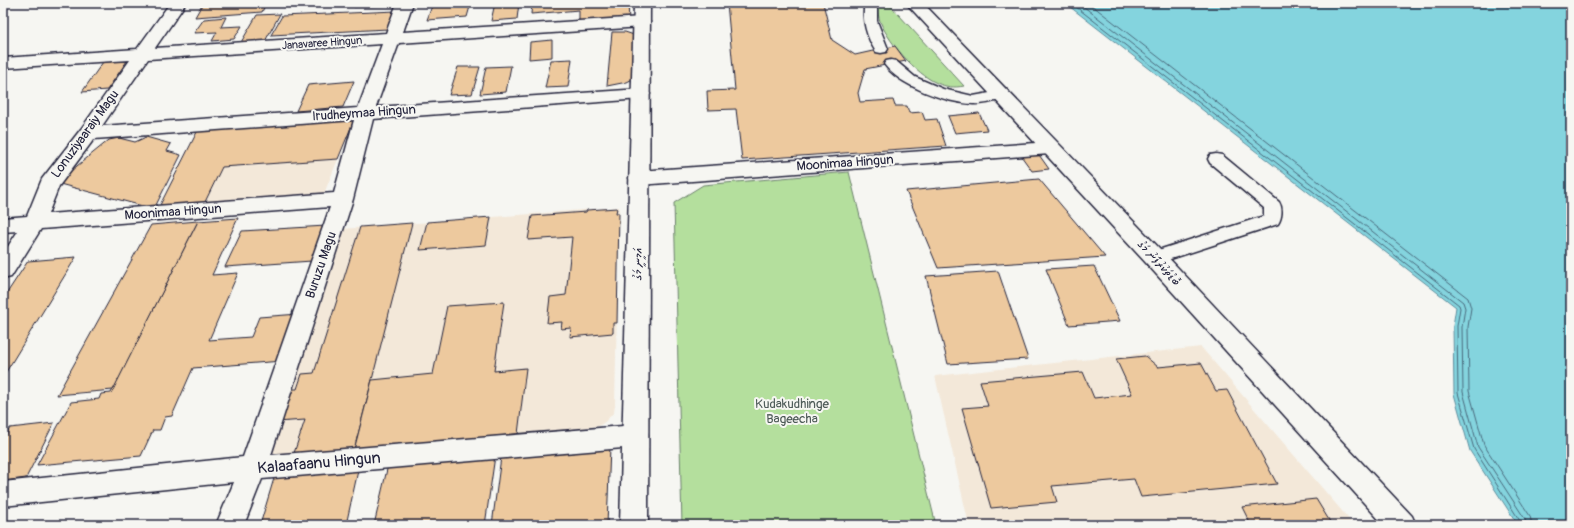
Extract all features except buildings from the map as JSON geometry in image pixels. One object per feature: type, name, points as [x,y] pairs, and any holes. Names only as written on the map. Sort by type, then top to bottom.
[{"type":"street","name":"Lonuziyaaraiy Magu","points":[[3,271],[35,222],[49,184],[88,133],[178,3]]},
{"type":"street","name":"Buruzu Magu","points":[[230,525],[252,468],[343,199],[365,113],[405,3]]},
{"type":"street","name":"އަމީނީ މަގު","points":[[634,525],[642,3]]},
{"type":"street","name":"ބޮޑުތަކުރުފާނު މަގު","points":[[914,3],[1155,258],[1402,525]]},
{"type":"street","name":"Janavaree Hingun","points":[[3,63],[642,22]]},
{"type":"street","name":"Irudheymaa Hingun","points":[[88,133],[641,94]]},
{"type":"street","name":"Moonimaa Hingun","points":[[639,178],[1050,148]]},
{"type":"street","name":"Moonimaa Hingun","points":[[3,224],[343,199]]},
{"type":"street","name":"Kalaafaanu Hingun","points":[[3,494],[252,468],[635,436]]},
{"type":"lane","points":[[871,3],[869,9],[872,30],[881,49]]},
{"type":"lane","points":[[890,64],[910,80],[939,93],[973,100],[1001,95]]},
{"type":"lane","points":[[1155,258],[1272,220],[1273,206],[1216,159]]},
{"type":"shaded area","points":[[354,120],[323,196],[159,207],[198,130]]},
{"type":"shaded area","points":[[619,207],[615,406],[614,412],[599,426],[266,458],[342,229]]},
{"type":"shaded area","points":[[1201,347],[1354,525],[969,525],[935,376]]},
{"type":"green space","points":[[880,3],[888,3],[964,86],[950,87],[937,83],[929,79],[911,64],[895,46],[882,26],[878,13],[878,5]]},
{"type":"green space","name":"Kudakudhinge Bageecha","points":[[849,172],[936,525],[682,525],[674,203],[703,185]]},
{"type":"water","points":[[1065,3],[1571,3],[1571,525],[1518,525],[1470,451],[1454,394],[1453,326],[1456,307]]}]
